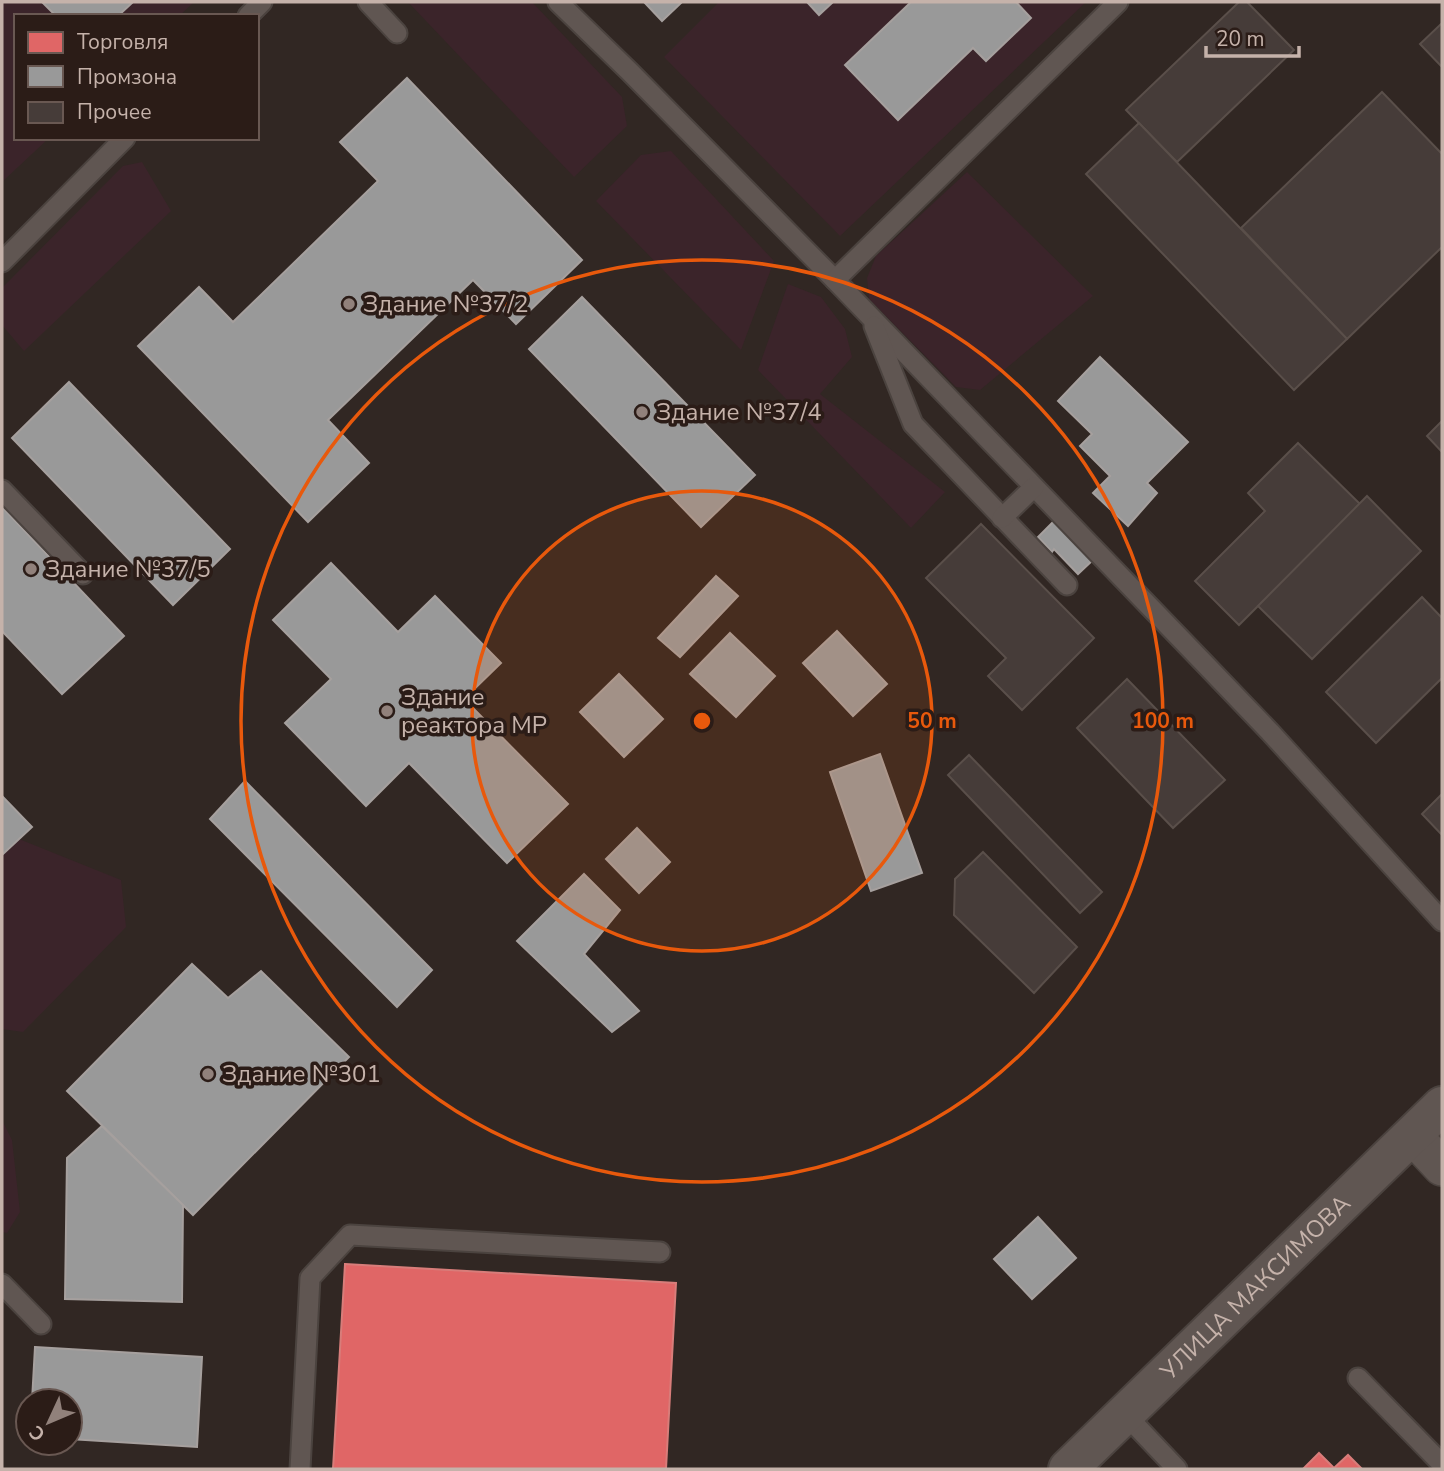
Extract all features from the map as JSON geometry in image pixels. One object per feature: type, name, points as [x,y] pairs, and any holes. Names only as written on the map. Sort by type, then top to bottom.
[{"type":"street","name":"УЛИЦА МАКСИМОВА","points":[[1068,1469],[1442,1106]]},
{"type":"street","points":[[1412,1135],[1442,1167]]},
{"type":"lane","points":[[368,2],[397,33]]},
{"type":"lane","points":[[558,2],[835,280],[1099,554],[1270,732],[1442,920]]},
{"type":"lane","points":[[835,280],[1118,2]]},
{"type":"lane","points":[[2,262],[123,140]]},
{"type":"lane","points":[[869,316],[913,424],[1067,585]]},
{"type":"lane","points":[[1002,518],[1034,487]]},
{"type":"lane","points":[[2,490],[83,574]]},
{"type":"lane","points":[[300,1469],[310,1278],[351,1235],[660,1252]]},
{"type":"lane","points":[[2,1284],[41,1324]]},
{"type":"lane","points":[[1358,1378],[1442,1464]]},
{"type":"lane","points":[[1125,1414],[1177,1469]]},
{"type":"shaded area","points":[[2,2],[194,2],[181,14],[14,14],[14,140],[47,140],[2,182]]},
{"type":"shaded area","points":[[408,2],[532,2],[622,97],[627,126],[574,177]]},
{"type":"shaded area","points":[[719,2],[1086,2],[840,236],[664,57]]},
{"type":"shaded area","points":[[671,151],[774,261],[741,350],[596,201],[641,155]]},
{"type":"shaded area","points":[[142,162],[171,211],[24,351],[2,325],[2,288],[123,166]]},
{"type":"shaded area","points":[[967,172],[1093,296],[980,390],[956,387],[869,299],[867,278],[876,256]]},
{"type":"shaded area","points":[[788,284],[821,297],[845,329],[852,357],[820,394],[945,492],[911,528],[758,370]]},
{"type":"shaded area","points":[[19,839],[121,880],[126,927],[23,1032],[2,1029],[2,855]]},
{"type":"shaded area","points":[[2,1120],[12,1140],[20,1212],[7,1233],[2,1232]]},
{"type":"building: Торговля","points":[[345,1264],[676,1283],[666,1469],[333,1469]]},
{"type":"building: Торговля","points":[[1319,1453],[1334,1468],[1348,1455],[1362,1469],[1303,1469]]},
{"type":"building: Промзона","points":[[42,2],[133,2],[120,14],[54,14]]},
{"type":"building: Промзона","points":[[644,2],[682,2],[662,21]]},
{"type":"building: Промзона","points":[[807,2],[833,2],[819,15]]},
{"type":"building: Промзона","points":[[911,2],[1016,2],[1031,18],[986,61],[973,48],[898,120],[845,65]]},
{"type":"building: Промзона","name":"Здание №37/2","points":[[407,78],[582,260],[516,324],[473,280],[328,420],[369,463],[308,522],[138,346],[199,287],[233,322],[378,181],[340,142]]},
{"type":"building: Промзона","name":"Здание №37/4","points":[[582,297],[755,475],[701,527],[529,349]]},
{"type":"building: Промзона","points":[[1100,357],[1188,442],[1147,483],[1157,493],[1128,526],[1093,493],[1110,476],[1080,446],[1092,434],[1058,401]]},
{"type":"building: Промзона","points":[[69,382],[230,549],[173,605],[12,438]]},
{"type":"building: Промзона","name":"Здание №37/5","points":[[2,507],[124,636],[62,694],[2,631]]},
{"type":"building: Промзона","points":[[1058,517],[1093,560],[1078,574],[1038,537]]},
{"type":"building: Промзона","name":"Здание реактора МР","points":[[331,563],[398,632],[435,596],[501,663],[464,699],[568,804],[507,863],[409,763],[366,806],[285,723],[331,679],[273,620]]},
{"type":"building: Промзона","points":[[716,576],[738,596],[680,657],[658,638]]},
{"type":"building: Промзона","points":[[837,631],[887,684],[853,716],[803,663]]},
{"type":"building: Промзона","points":[[730,633],[775,676],[736,717],[690,674]]},
{"type":"building: Промзона","points":[[619,674],[663,719],[624,757],[580,712]]},
{"type":"building: Промзона","points":[[880,754],[922,873],[871,891],[830,772]]},
{"type":"building: Промзона","points":[[245,781],[432,970],[397,1007],[210,819]]},
{"type":"building: Промзона","points":[[2,796],[32,827],[2,855]]},
{"type":"building: Промзона","points":[[637,828],[670,862],[639,893],[606,859]]},
{"type":"building: Промзона","points":[[584,874],[620,910],[584,954],[639,1011],[612,1032],[517,941]]},
{"type":"building: Промзона","name":"Здание №301","points":[[192,964],[228,998],[261,971],[349,1057],[193,1215],[67,1091]]},
{"type":"building: Промзона","points":[[102,1126],[183,1205],[182,1302],[65,1299],[67,1158]]},
{"type":"building: Промзона","points":[[1038,1217],[1076,1258],[1032,1299],[994,1259]]},
{"type":"building: Промзона","points":[[35,1347],[202,1357],[197,1447],[84,1440],[84,1387],[33,1387]]},
{"type":"building: Прочее","points":[[1239,2],[1247,2],[1294,50],[1177,162],[1126,110]]},
{"type":"building: Прочее","points":[[1442,23],[1442,67],[1420,44]]},
{"type":"building: Прочее","points":[[1382,92],[1442,154],[1442,247],[1347,339],[1241,228]]},
{"type":"building: Прочее","points":[[1139,123],[1347,339],[1294,390],[1086,174]]},
{"type":"building: Прочее","points":[[1442,421],[1442,452],[1427,436]]},
{"type":"building: Прочее","points":[[1298,443],[1360,504],[1239,625],[1195,581],[1265,511],[1248,493]]},
{"type":"building: Прочее","points":[[1367,496],[1421,551],[1312,659],[1258,606]]},
{"type":"building: Прочее","points":[[981,524],[1094,638],[1022,710],[988,676],[1006,658],[926,578]]},
{"type":"building: Прочее","points":[[1422,597],[1442,618],[1442,678],[1376,743],[1326,692]]},
{"type":"building: Прочее","points":[[1127,679],[1225,780],[1173,828],[1077,728]]},
{"type":"building: Прочее","points":[[969,755],[1102,892],[1080,913],[948,775]]},
{"type":"building: Прочее","points":[[1442,794],[1442,835],[1422,814]]},
{"type":"building: Прочее","points":[[983,852],[1077,947],[1034,993],[954,915],[955,879]]},
{"type":"place","name":"Здание №37/2","points":[[349,304]]},
{"type":"place","name":"Здание №37/4","points":[[642,412]]},
{"type":"place","name":"Здание №37/5","points":[[31,569]]},
{"type":"place","name":"Здание реактора МР","points":[[387,711]]},
{"type":"place","name":"Здание №301","points":[[208,1074]]}]
